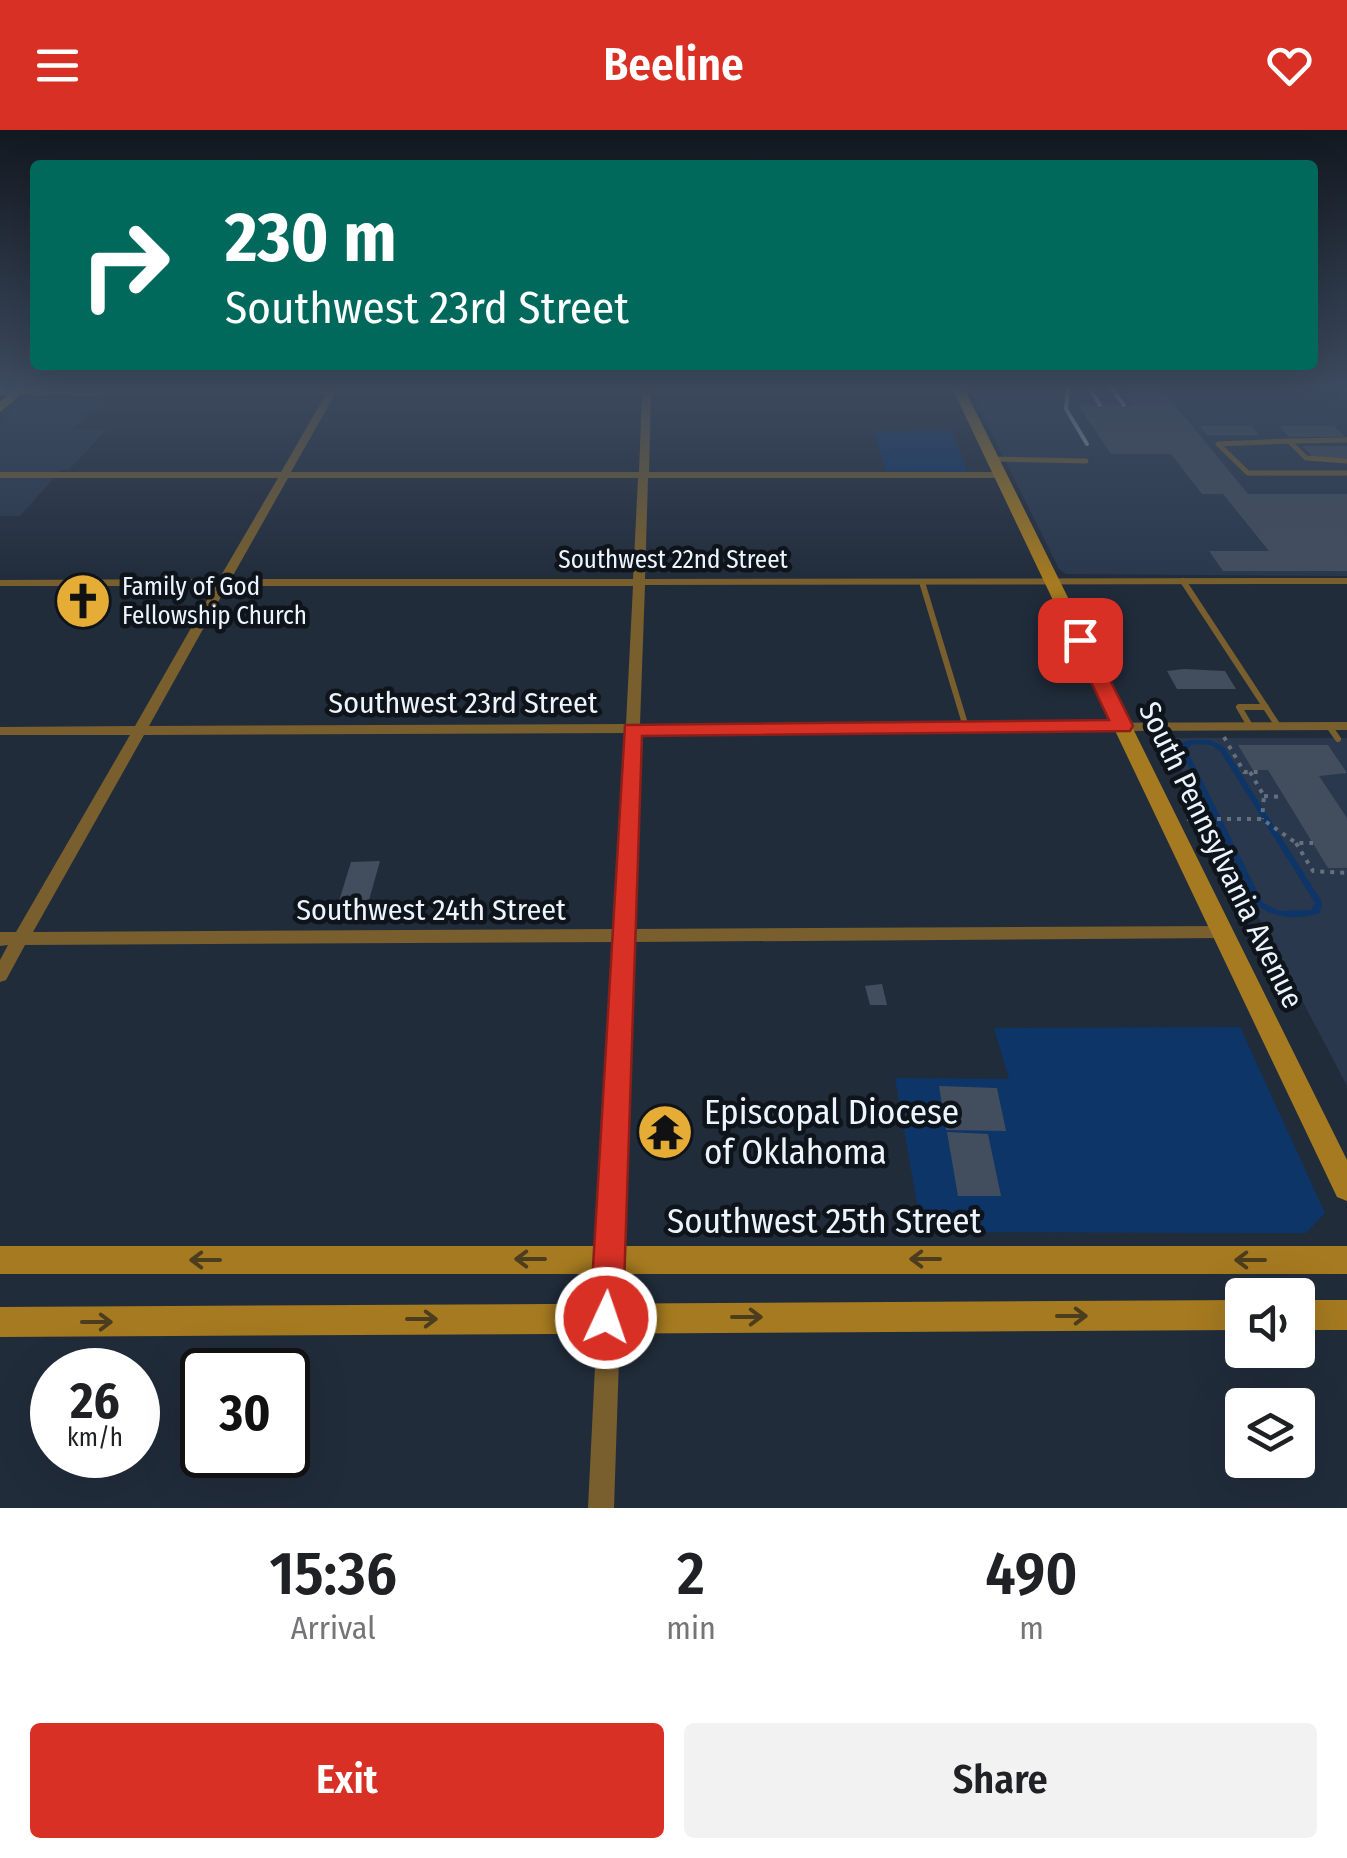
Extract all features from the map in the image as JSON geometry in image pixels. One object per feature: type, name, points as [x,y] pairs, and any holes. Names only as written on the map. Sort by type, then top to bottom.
[{"type":"street","points":[[0,975],[299,452]]},
{"type":"street","points":[[601,1508],[643,452]]},
{"type":"street","name":"South Pennsylvania Avenue","points":[[990,452],[1347,1188]]},
{"type":"street","points":[[0,475],[1000,475]]},
{"type":"street","name":"Southwest 22nd Street","points":[[0,584],[1347,581]]},
{"type":"street","name":"Southwest 23rd Street","points":[[0,732],[1122,726],[1338,730]]},
{"type":"street","name":"Southwest 24th Street","points":[[0,939],[1222,932]]},
{"type":"street","name":"Southwest 25th Street","points":[[0,1260],[1347,1260]]},
{"type":"street","points":[[1315,1315],[1347,1314]]},
{"type":"street","points":[[0,1322],[1225,1315]]},
{"type":"lane","points":[[1227,452],[1248,473],[1347,473]]},
{"type":"lane","points":[[1301,452],[1306,458],[1347,461]]},
{"type":"lane","points":[[993,459],[1086,461]]},
{"type":"lane","points":[[922,582],[966,727]]},
{"type":"lane","points":[[1183,582],[1194,602],[1211,618],[1278,726]]},
{"type":"lane","points":[[1250,726],[1239,707],[1266,707]]},
{"type":"path","points":[[1223,737],[1244,772],[1259,772]]},
{"type":"path","points":[[1250,772],[1264,796],[1262,819]]},
{"type":"path","points":[[1264,796],[1284,797]]},
{"type":"path","points":[[1187,819],[1262,819],[1296,843],[1313,871],[1347,874]]},
{"type":"path","points":[[1296,843],[1312,843]]},
{"type":"shaded area","points":[[0,452],[85,452],[69,470],[61,470],[20,516],[0,516]]},
{"type":"shaded area","points":[[880,452],[960,452],[968,472],[886,471]]},
{"type":"shaded area","points":[[1001,452],[1347,452],[1347,576],[1066,574],[1059,569]]},
{"type":"shaded area","points":[[1164,738],[1347,738],[1347,1086],[1207,819]]},
{"type":"shaded area","points":[[1210,740],[1224,747],[1322,902],[1320,913],[1287,917],[1257,905],[1180,749],[1181,743]],"holes":[[[1192,744],[1211,745],[1220,751],[1315,903],[1311,910],[1280,911],[1263,903],[1187,750]]]},
{"type":"shaded area","points":[[1240,1027],[1325,1213],[1306,1233],[922,1232],[895,1078],[1009,1079],[994,1028]]},
{"type":"building","points":[[1214,452],[1248,494],[1347,494],[1347,571],[1223,571],[1209,551],[1269,551],[1223,494],[1202,494],[1171,454],[1111,454]]},
{"type":"building","points":[[1308,452],[1347,452],[1347,458],[1314,458]]},
{"type":"building","points":[[1167,671],[1225,671],[1236,689],[1177,689]]},
{"type":"building","points":[[1238,745],[1328,745],[1347,773],[1319,776],[1347,818],[1347,868],[1328,868],[1268,770],[1253,770]]},
{"type":"building","points":[[380,861],[369,900],[339,901],[351,862]]},
{"type":"building","points":[[882,984],[887,1005],[870,1005],[865,986]]},
{"type":"building","points":[[939,1086],[997,1088],[1006,1131],[946,1130]]},
{"type":"building","points":[[947,1132],[988,1134],[1001,1196],[958,1196]]},
{"type":"place","name":"Family of God Fellowship Church","points":[[83,601]]},
{"type":"place","name":"Episcopal Diocese of Oklahoma","points":[[665,1132]]},
{"type":"route","points":[[606,1318],[632,730],[1122,726],[1080,640]]}]
